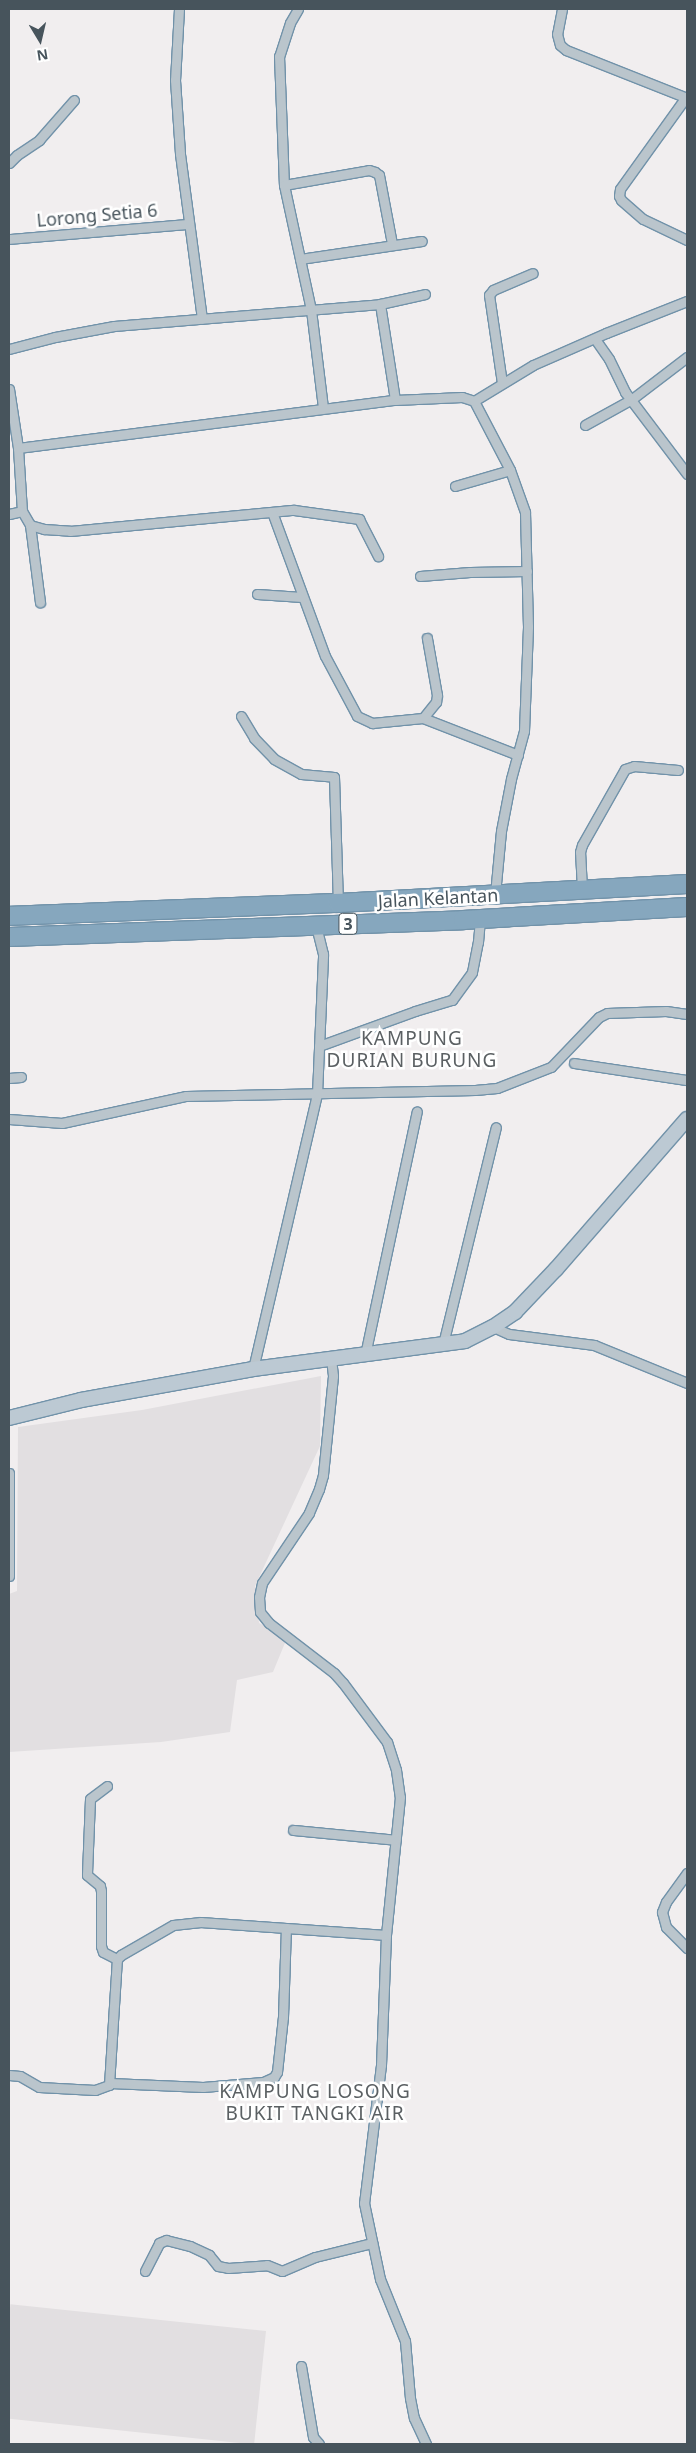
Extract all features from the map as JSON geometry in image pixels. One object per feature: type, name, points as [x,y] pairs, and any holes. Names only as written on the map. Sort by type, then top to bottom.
[{"type":"highway","name":"Jalan Kelantan","points":[[9,916],[426,899],[687,884]]},
{"type":"highway","points":[[426,899],[427,906],[430,909],[453,912],[471,919]]},
{"type":"highway","name":"Jalan Kelantan","points":[[9,937],[471,919],[687,907]]},
{"type":"street","points":[[179,9],[175,80],[180,154],[202,319]]},
{"type":"street","points":[[298,9],[290,23],[279,56],[284,185],[311,310],[323,408]]},
{"type":"street","points":[[562,9],[557,34],[560,45],[566,50],[686,97],[620,189],[619,196],[621,200],[643,219],[687,240]]},
{"type":"street","points":[[9,164],[17,154],[38,140],[74,100]]},
{"type":"street","points":[[284,185],[369,170],[375,172],[379,176],[392,244]]},
{"type":"street","name":"Lorong Setia 6","points":[[9,239],[188,224]]},
{"type":"street","points":[[300,259],[422,241]]},
{"type":"street","points":[[502,383],[489,295],[493,290],[533,273]]},
{"type":"street","points":[[9,349],[56,337],[114,326],[380,304],[425,294]]},
{"type":"street","points":[[474,401],[533,365],[687,301]]},
{"type":"street","points":[[380,304],[395,400]]},
{"type":"street","points":[[595,339],[609,359],[619,384],[687,474]]},
{"type":"street","points":[[585,425],[632,399],[687,357]]},
{"type":"street","points":[[9,389],[18,448],[22,511],[30,525],[40,602]]},
{"type":"street","points":[[18,448],[395,400],[462,397],[474,401],[510,470],[525,512],[528,627],[524,730],[501,831],[495,895]]},
{"type":"street","points":[[455,486],[510,470]]},
{"type":"street","points":[[30,525],[44,529],[70,531],[294,510],[354,517],[363,523],[378,556]]},
{"type":"street","points":[[9,514],[22,511]]},
{"type":"street","points":[[272,512],[325,656],[357,716],[372,723],[423,718],[518,755]]},
{"type":"street","points":[[420,576],[470,572],[526,571]]},
{"type":"street","points":[[257,594],[302,597]]},
{"type":"street","points":[[423,718],[436,702],[438,695],[427,638]]},
{"type":"street","points":[[241,716],[254,738],[274,759],[302,774],[334,777],[338,903]]},
{"type":"street","points":[[582,889],[580,852],[582,845],[625,769],[634,766],[678,770]]},
{"type":"street","points":[[319,1046],[415,1010],[452,1000],[472,972],[478,942],[471,919]]},
{"type":"street","points":[[253,1369],[317,1094],[323,954],[316,925]]},
{"type":"street","points":[[9,1119],[62,1123],[186,1096],[497,1088],[551,1067],[599,1017],[607,1013],[666,1011],[687,1014]]},
{"type":"street","points":[[574,1063],[687,1080]]},
{"type":"street","points":[[9,1078],[21,1077]]},
{"type":"street","points":[[365,1355],[417,1110]]},
{"type":"street","points":[[9,1418],[81,1400],[253,1369],[465,1341],[493,1327],[515,1312],[556,1269],[687,1119]]},
{"type":"street","points":[[443,1344],[496,1127]]},
{"type":"street","points":[[493,1327],[509,1334],[594,1345],[687,1383]]},
{"type":"street","points":[[331,1359],[333,1376],[323,1475],[309,1513],[262,1583],[259,1597],[260,1612],[269,1623],[334,1673],[387,1742],[396,1770],[400,1797],[386,1935],[381,2065],[364,2192],[366,2218],[380,2279],[405,2341],[410,2398],[414,2418],[426,2444]]},
{"type":"street","points":[[9,1473],[9,1576]]},
{"type":"street","points":[[107,1786],[90,1799],[87,1875],[100,1886],[101,1946],[103,1952],[117,1959]]},
{"type":"street","points":[[293,1830],[396,1840]]},
{"type":"street","points":[[687,1873],[666,1902],[662,1912],[666,1927],[687,1948]]},
{"type":"street","points":[[9,2075],[20,2076],[39,2087],[95,2090],[105,2088],[110,2083],[117,1959],[173,1925],[201,1922],[386,1935]]},
{"type":"street","points":[[110,2083],[203,2087],[263,2082],[274,2077],[277,2072],[283,2026],[286,1928]]},
{"type":"street","points":[[145,2271],[158,2242],[166,2240],[190,2246],[209,2255],[218,2266],[228,2268],[267,2265],[282,2271],[314,2257],[372,2243]]},
{"type":"street","points":[[301,2366],[313,2436],[319,2444]]},
{"type":"shaded area","points":[[321,1376],[320,1446],[255,1586],[259,1623],[287,1638],[273,1672],[237,1680],[230,1732],[161,1742],[9,1752],[9,1594],[17,1591],[18,1427],[142,1410]]},
{"type":"shaded area","points":[[10,2304],[266,2331],[254,2444],[9,2419]]},
{"type":"district","name":"KAMPUNG DURIAN BURUNG","points":[[412,1050]]},
{"type":"district","name":"KAMPUNG LOSONG BUKIT TANGKI AIR","points":[[315,2103]]}]
